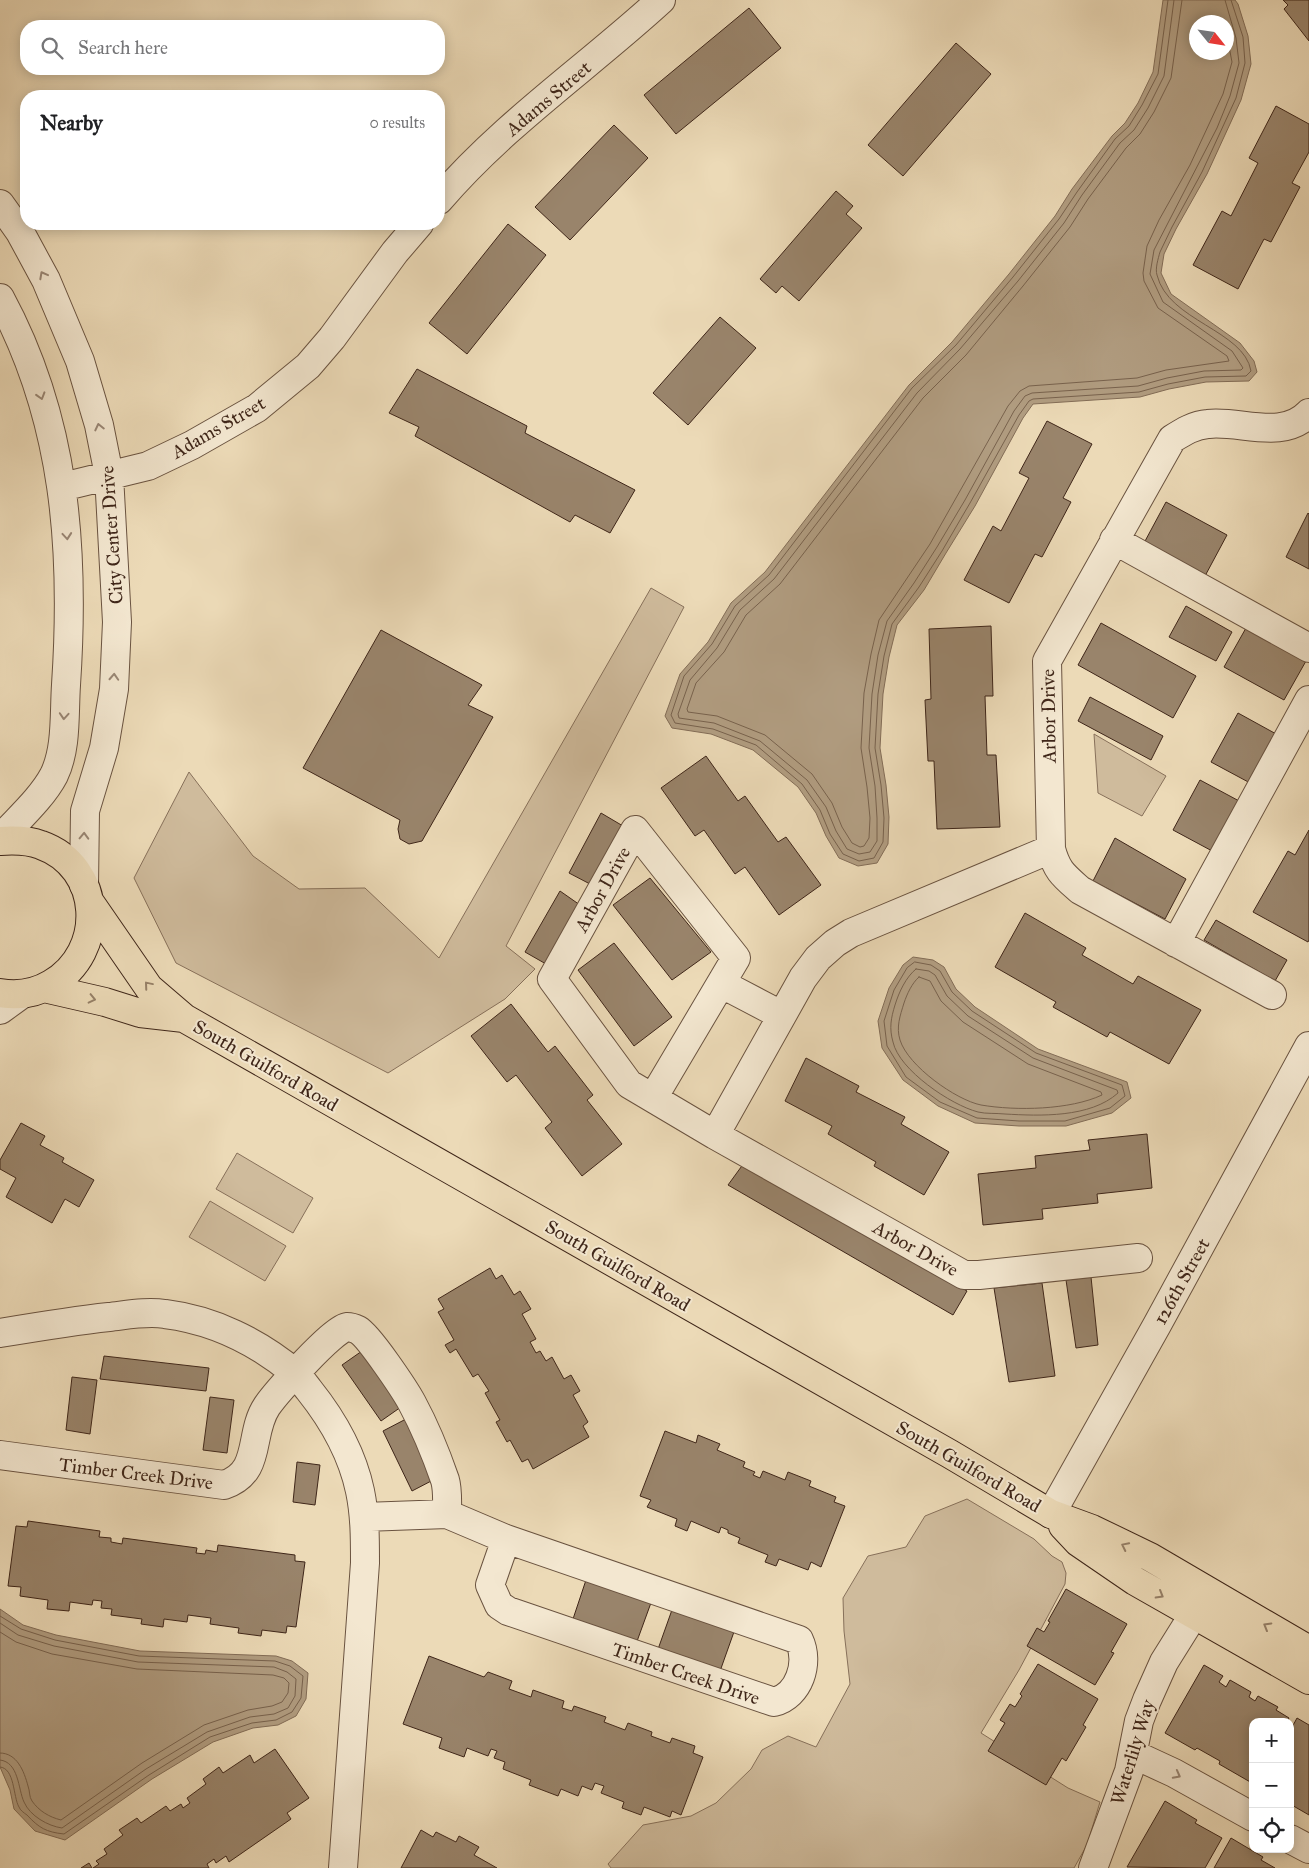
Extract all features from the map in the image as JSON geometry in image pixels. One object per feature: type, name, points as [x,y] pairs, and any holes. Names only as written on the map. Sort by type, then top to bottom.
[{"type":"main road","name":"South Guilford Road","points":[[0,840],[28,841],[49,848],[67,861],[77,872],[87,893],[149,988],[184,1018],[924,1440],[1050,1514],[1092,1529],[1150,1558],[1309,1650]]},
{"type":"main road","points":[[22,991],[69,971],[86,945],[90,931],[91,916],[87,893]]},
{"type":"main road","name":"South Guilford Road","points":[[22,991],[105,1002],[140,1013],[184,1018]]},
{"type":"main road","name":"South Guilford Road","points":[[1050,1514],[1078,1542],[1135,1581],[1309,1680]]},
{"type":"street","name":"Adams Street","points":[[445,193],[515,123],[662,0]]},
{"type":"street","name":"City Center Drive","points":[[0,204],[20,232],[46,280],[80,361],[99,425],[109,475],[117,622],[114,690],[104,748],[85,811],[87,893]]},
{"type":"street","name":"Adams Street","points":[[62,487],[148,466],[192,446],[257,408],[308,366],[332,338],[395,252],[414,230]]},
{"type":"street","points":[[0,298],[15,326],[38,386],[53,435],[62,487],[69,569],[68,647],[62,753],[54,775],[44,791],[0,840]]},
{"type":"street","name":"Arbor Drive","points":[[1272,995],[1080,890],[1055,864],[1051,849],[1047,661],[1172,439],[1188,428],[1207,424],[1230,423],[1266,429],[1295,424],[1309,413]]},
{"type":"street","points":[[1114,540],[1309,648]]},
{"type":"street","points":[[1176,943],[1309,700]]},
{"type":"street","name":"Arbor Drive","points":[[654,1098],[736,958],[635,830],[552,979],[629,1084],[715,1135],[964,1275],[1138,1258]]},
{"type":"street","points":[[715,1135],[803,978],[818,958],[843,938],[873,922],[1051,849]]},
{"type":"street","points":[[722,984],[781,1016]]},
{"type":"street","points":[[0,1010],[22,991]]},
{"type":"street","name":"126th Street","points":[[1050,1514],[1157,1325],[1301,1079],[1309,1046]]},
{"type":"street","points":[[0,1333],[126,1314],[164,1314],[195,1320],[232,1332],[270,1355],[296,1374],[325,1410],[348,1452],[360,1490],[364,1517],[365,1562],[343,1868]]},
{"type":"street","name":"Timber Creek Drive","points":[[0,1455],[224,1485],[238,1478],[251,1461],[261,1419],[267,1406],[317,1349],[341,1329],[348,1327],[359,1330],[370,1341],[411,1402],[426,1432],[446,1482],[447,1514]]},
{"type":"street","name":"Timber Creek Drive","points":[[364,1517],[447,1514],[506,1539],[800,1640],[805,1657],[804,1665],[795,1687],[783,1700],[774,1702],[508,1611],[499,1605],[490,1585],[506,1539]]},
{"type":"street","name":"Waterlily Way","points":[[1093,1868],[1130,1771],[1139,1721],[1147,1700],[1164,1662],[1194,1614]]},
{"type":"street","points":[[1132,1754],[1174,1774],[1249,1816]]},
{"type":"street","points":[[1294,1840],[1309,1849]]},
{"type":"shaded area","points":[[651,588],[684,607],[506,946],[535,969],[505,999],[388,1073],[176,963],[134,878],[189,772],[253,856],[299,889],[365,888],[439,958]]},
{"type":"shaded area","points":[[1094,734],[1166,776],[1142,816],[1098,793]]},
{"type":"shaded area","points":[[237,1153],[313,1198],[293,1233],[216,1189]]},
{"type":"shaded area","points":[[210,1201],[286,1246],[265,1281],[189,1237]]},
{"type":"shaded area","points":[[967,1499],[1034,1539],[1052,1556],[1062,1562],[1066,1573],[1065,1584],[1019,1670],[981,1733],[1068,1788],[1100,1802],[1087,1845],[1074,1868],[611,1868],[608,1864],[643,1825],[691,1816],[716,1803],[751,1769],[762,1750],[788,1736],[816,1747],[850,1684],[844,1631],[843,1598],[868,1556],[906,1547],[925,1516]]},
{"type":"water","points":[[1163,0],[1235,0],[1248,36],[1251,64],[1241,100],[1207,174],[1164,254],[1161,273],[1171,294],[1240,343],[1254,361],[1257,372],[1249,381],[1206,382],[1140,397],[1033,404],[1023,418],[975,506],[924,590],[897,625],[883,694],[880,748],[889,817],[888,844],[877,863],[858,866],[839,858],[826,836],[816,813],[798,787],[753,750],[711,734],[672,728],[665,716],[680,674],[708,642],[731,603],[765,572],[909,385],[952,342],[1009,274],[1055,216],[1072,189],[1112,136],[1125,123],[1138,103],[1153,72]]},
{"type":"water","points":[[913,957],[933,960],[944,967],[956,989],[975,1007],[1038,1049],[1127,1082],[1131,1098],[1112,1113],[1066,1126],[1019,1126],[975,1123],[938,1106],[903,1080],[882,1048],[878,1021],[889,988],[903,965]]},
{"type":"water","points":[[0,1609],[23,1625],[56,1635],[140,1651],[276,1656],[292,1661],[308,1673],[306,1699],[296,1716],[278,1725],[253,1728],[213,1742],[152,1779],[65,1840],[35,1831],[14,1809],[10,1790],[0,1767]]},
{"type":"building","points":[[1283,0],[1309,0],[1309,41],[1284,9],[1288,5]]},
{"type":"building","points":[[749,8],[781,48],[676,134],[644,95]]},
{"type":"building","points":[[956,43],[991,74],[903,176],[868,145]]},
{"type":"building","points":[[1276,106],[1309,124],[1309,152],[1292,183],[1300,187],[1271,242],[1264,239],[1238,289],[1193,265],[1222,211],[1231,216],[1258,163],[1249,158]]},
{"type":"building","points":[[614,125],[648,158],[570,240],[535,207]]},
{"type":"building","points":[[836,191],[853,206],[846,214],[862,228],[799,301],[782,286],[776,293],[760,279]]},
{"type":"building","points":[[508,224],[546,255],[467,354],[429,323]]},
{"type":"building","points":[[720,317],[756,348],[688,425],[653,393]]},
{"type":"building","points":[[417,369],[527,426],[525,433],[635,490],[610,533],[575,515],[570,522],[415,436],[419,427],[389,413]]},
{"type":"building","points":[[1047,421],[1092,444],[1063,498],[1071,502],[1042,557],[1035,554],[1009,603],[964,580],[993,526],[1001,531],[1029,478],[1019,473]]},
{"type":"building","points":[[1166,502],[1227,535],[1205,576],[1144,543]]},
{"type":"building","points":[[1309,514],[1309,569],[1286,557]]},
{"type":"building","points":[[1186,606],[1232,632],[1216,661],[1169,637]]},
{"type":"building","points":[[1101,623],[1196,676],[1173,718],[1078,665]]},
{"type":"building","points":[[991,626],[993,696],[985,696],[987,755],[996,755],[1000,827],[937,829],[934,761],[928,761],[925,700],[931,699],[929,629]]},
{"type":"building","points":[[1246,628],[1306,661],[1284,700],[1224,667]]},
{"type":"building","points":[[381,630],[482,685],[468,705],[493,717],[422,841],[409,844],[400,839],[398,829],[400,820],[303,768]]},
{"type":"building","points":[[1090,697],[1163,736],[1151,760],[1078,721]]},
{"type":"building","points":[[1238,713],[1278,735],[1252,784],[1211,762]]},
{"type":"building","points":[[706,756],[738,801],[745,796],[778,842],[786,837],[821,885],[779,915],[745,867],[735,874],[704,830],[695,836],[661,788]]},
{"type":"building","points":[[1200,780],[1241,802],[1214,852],[1173,830]]},
{"type":"building","points":[[601,813],[623,826],[590,884],[569,873]]},
{"type":"building","points":[[1309,830],[1308,942],[1253,912],[1288,851],[1295,855]]},
{"type":"building","points":[[1115,838],[1186,879],[1165,919],[1093,881]]},
{"type":"building","points":[[650,878],[711,952],[672,980],[613,905]]},
{"type":"building","points":[[560,891],[580,905],[546,964],[525,952]]},
{"type":"building","points":[[1025,913],[1086,948],[1082,955],[1133,984],[1138,976],[1201,1010],[1169,1064],[1110,1032],[1107,1037],[1053,1007],[1056,1002],[995,967]]},
{"type":"building","points":[[1216,920],[1287,960],[1275,981],[1204,940]]},
{"type":"building","points":[[614,943],[672,1017],[634,1046],[578,970]]},
{"type":"building","points":[[511,1004],[548,1052],[555,1046],[593,1095],[587,1100],[622,1144],[582,1176],[545,1128],[552,1122],[516,1075],[507,1082],[471,1036]]},
{"type":"building","points":[[806,1058],[859,1086],[856,1092],[905,1117],[901,1124],[949,1152],[924,1195],[874,1166],[876,1162],[828,1134],[832,1126],[785,1101]]},
{"type":"building","points":[[21,1123],[45,1136],[40,1145],[64,1158],[62,1162],[94,1180],[79,1207],[65,1199],[52,1223],[6,1197],[16,1178],[0,1169],[0,1160]]},
{"type":"building","points":[[1147,1134],[1152,1188],[1097,1194],[1098,1203],[1042,1209],[1043,1219],[983,1225],[978,1174],[1036,1168],[1035,1156],[1090,1150],[1088,1140]]},
{"type":"building","points":[[744,1163],[967,1291],[953,1315],[728,1185]]},
{"type":"building","points":[[490,1268],[496,1279],[502,1275],[514,1295],[520,1291],[531,1309],[522,1314],[536,1339],[530,1342],[536,1353],[540,1351],[546,1361],[552,1357],[564,1379],[571,1375],[580,1391],[573,1395],[588,1422],[583,1426],[589,1437],[533,1469],[528,1459],[522,1462],[510,1440],[507,1442],[496,1422],[500,1420],[485,1393],[489,1391],[478,1374],[473,1377],[456,1349],[450,1353],[445,1345],[454,1340],[438,1312],[444,1309],[438,1299]]},
{"type":"building","points":[[1091,1277],[1098,1345],[1076,1348],[1066,1280]]},
{"type":"building","points":[[1042,1283],[1055,1376],[1009,1382],[994,1288]]},
{"type":"building","points":[[362,1351],[401,1407],[381,1421],[342,1365]]},
{"type":"building","points":[[104,1356],[209,1368],[206,1391],[100,1379]]},
{"type":"building","points":[[72,1377],[97,1380],[90,1434],[66,1430]]},
{"type":"building","points":[[210,1397],[234,1400],[227,1453],[203,1450]]},
{"type":"building","points":[[406,1419],[435,1479],[412,1491],[383,1431]]},
{"type":"building","points":[[665,1431],[696,1443],[698,1435],[720,1444],[717,1450],[745,1462],[743,1467],[755,1472],[753,1475],[760,1478],[763,1471],[785,1480],[788,1472],[811,1481],[809,1486],[836,1497],[834,1502],[845,1506],[821,1567],[811,1562],[808,1570],[779,1559],[776,1566],[765,1562],[768,1555],[738,1543],[740,1538],[728,1533],[728,1530],[721,1527],[719,1533],[691,1521],[687,1531],[675,1526],[677,1519],[647,1507],[651,1500],[640,1496]]},
{"type":"building","points":[[297,1462],[320,1465],[315,1505],[293,1502]]},
{"type":"building","points":[[28,1521],[100,1531],[99,1537],[111,1538],[111,1542],[122,1544],[123,1538],[197,1548],[196,1553],[205,1554],[206,1550],[217,1552],[218,1545],[295,1555],[295,1561],[305,1562],[296,1627],[287,1626],[286,1633],[262,1630],[261,1636],[238,1633],[239,1628],[210,1624],[211,1618],[188,1615],[187,1622],[164,1619],[163,1627],[141,1624],[142,1619],[111,1615],[112,1609],[101,1608],[102,1601],[93,1600],[92,1605],[70,1602],[69,1611],[47,1609],[48,1600],[20,1596],[21,1587],[8,1586],[16,1526],[27,1527]]},
{"type":"building","points":[[587,1577],[652,1600],[636,1644],[572,1622]]},
{"type":"building","points":[[1066,1589],[1127,1624],[1111,1652],[1114,1653],[1095,1685],[1027,1646],[1037,1628],[1044,1632]]},
{"type":"building","points":[[673,1607],[735,1629],[719,1674],[657,1652]]},
{"type":"building","points":[[429,1656],[484,1677],[488,1672],[512,1681],[509,1689],[531,1697],[533,1690],[564,1701],[562,1708],[572,1711],[574,1706],[606,1717],[604,1722],[625,1730],[628,1723],[652,1732],[651,1736],[670,1743],[672,1738],[695,1746],[693,1753],[703,1757],[681,1815],[672,1811],[670,1817],[644,1807],[641,1815],[622,1808],[624,1802],[601,1793],[604,1786],[595,1783],[592,1790],[582,1786],[578,1796],[561,1789],[558,1796],[529,1785],[531,1780],[503,1769],[505,1762],[494,1758],[497,1751],[491,1749],[488,1756],[467,1748],[464,1757],[439,1748],[442,1738],[403,1724]]},
{"type":"building","points":[[1038,1664],[1098,1699],[1083,1725],[1086,1727],[1066,1761],[1062,1758],[1046,1785],[988,1751],[1005,1723],[1000,1720],[1010,1704],[1015,1707],[1022,1696],[1020,1694]]},
{"type":"building","points":[[1204,1665],[1223,1676],[1219,1682],[1226,1687],[1230,1680],[1251,1692],[1249,1697],[1255,1701],[1258,1696],[1278,1707],[1276,1710],[1289,1718],[1249,1718],[1249,1781],[1219,1764],[1220,1761],[1197,1748],[1195,1750],[1165,1733]]},
{"type":"building","points":[[1297,1718],[1309,1725],[1309,1815],[1294,1806],[1294,1724]]},
{"type":"building","points":[[275,1749],[309,1798],[287,1813],[291,1819],[229,1862],[226,1856],[216,1863],[214,1859],[207,1864],[209,1868],[93,1868],[99,1864],[96,1861],[107,1854],[104,1849],[123,1835],[119,1830],[137,1818],[141,1823],[166,1806],[170,1811],[181,1804],[183,1808],[190,1803],[187,1798],[206,1784],[203,1779],[219,1767],[223,1773],[250,1755],[254,1763]]},
{"type":"building","points":[[1165,1801],[1197,1820],[1195,1823],[1222,1838],[1205,1868],[1127,1867]]},
{"type":"building","points":[[421,1830],[433,1837],[436,1832],[456,1842],[459,1836],[479,1847],[474,1855],[497,1868],[401,1868]]},
{"type":"building","points":[[1231,1838],[1249,1849],[1249,1853],[1256,1853],[1263,1857],[1261,1860],[1275,1868],[1214,1868]]},
{"type":"building","points":[[89,1863],[92,1868],[81,1868]]}]
